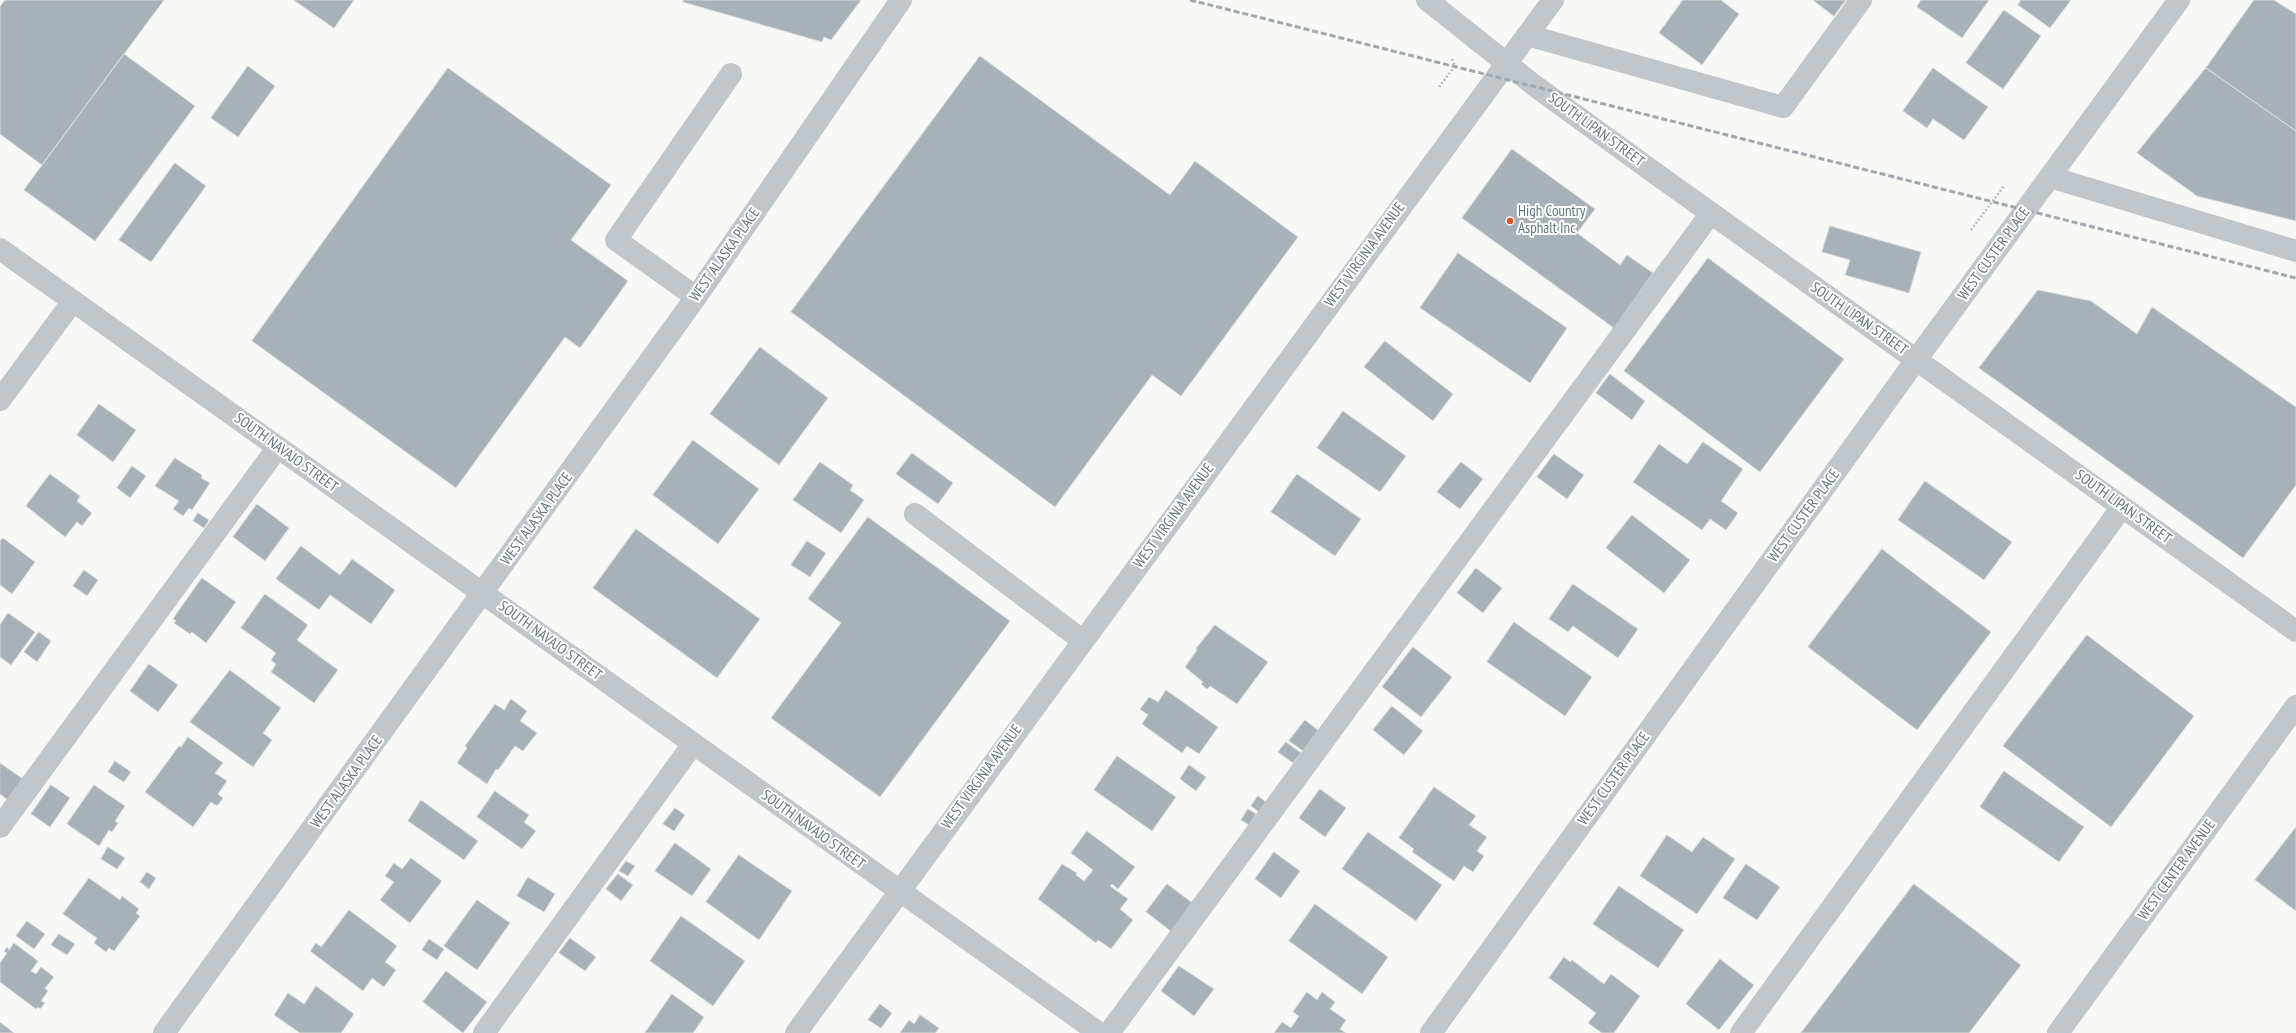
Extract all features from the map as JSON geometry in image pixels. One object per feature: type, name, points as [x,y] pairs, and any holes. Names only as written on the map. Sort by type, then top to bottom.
[{"type":"street","name":"WEST ALASKA PLACE","points":[[164,1033],[483,594],[696,297],[901,0]]},
{"type":"street","name":"SOUTH LIPAN STREET","points":[[1427,0],[1506,64],[1711,213],[2296,631]]},
{"type":"street","name":"WEST VIRGINIA AVENUE","points":[[796,1033],[1082,640],[1553,0]]},
{"type":"street","points":[[1527,35],[1783,107],[1861,0]]},
{"type":"street","name":"WEST CUSTER PLACE","points":[[1431,1033],[1916,360],[2179,0]]},
{"type":"street","points":[[696,297],[616,240],[731,74]]},
{"type":"street","points":[[2050,177],[2296,251]]},
{"type":"street","points":[[1109,1033],[1711,213]]},
{"type":"street","name":"SOUTH NAVAJO STREET","points":[[0,249],[1099,1033]]},
{"type":"street","points":[[0,400],[73,301]]},
{"type":"street","points":[[0,827],[278,447]]},
{"type":"street","points":[[1741,1033],[2122,507]]},
{"type":"street","points":[[915,514],[1082,640]]},
{"type":"street","name":"WEST CENTER AVENUE","points":[[2058,1033],[2296,706]]},
{"type":"street","points":[[484,1033],[693,744]]},
{"type":"path","points":[[1439,87],[1455,66],[1451,56]]},
{"type":"path","points":[[1971,230],[2007,182]]},
{"type":"building","points":[[5,0],[164,0],[42,165],[0,134],[0,7]]},
{"type":"building","points":[[294,0],[354,0],[334,28]]},
{"type":"building","points":[[684,0],[861,0],[831,40],[824,37],[822,42],[683,2]]},
{"type":"building","points":[[1683,0],[1721,0],[1739,14],[1702,65],[1659,33]]},
{"type":"building","points":[[1813,0],[1846,0],[1834,16]]},
{"type":"building","points":[[1921,0],[1989,0],[1962,38],[1917,7]]},
{"type":"building","points":[[2021,0],[2071,0],[2050,28],[2018,5]]},
{"type":"building","points":[[2254,0],[2274,0],[2296,14],[2296,131],[2206,68]]},
{"type":"building","points":[[2004,10],[2041,36],[2003,89],[1966,63]]},
{"type":"building","points":[[124,54],[195,106],[95,241],[24,190]]},
{"type":"building","points":[[980,56],[1170,195],[1195,161],[1298,237],[1181,396],[1152,375],[1055,507],[791,312]]},
{"type":"building","points":[[248,66],[275,86],[238,137],[211,118]]},
{"type":"building","points":[[448,68],[611,185],[571,240],[628,281],[580,348],[565,337],[456,488],[252,341]]},
{"type":"building","points":[[1933,68],[1988,107],[1964,140],[1933,119],[1927,128],[1903,111]]},
{"type":"building","points":[[2206,68],[2296,131],[2296,221],[2197,196],[2137,153]]},
{"type":"building","points":[[1512,149],[1595,209],[1577,233],[1620,265],[1627,255],[1653,273],[1614,328],[1462,218]]},
{"type":"building","points":[[175,163],[206,186],[151,262],[119,240]]},
{"type":"building","points":[[1830,226],[1921,252],[1909,293],[1845,275],[1850,260],[1822,252]]},
{"type":"building","points":[[1458,253],[1567,328],[1530,383],[1420,308]]},
{"type":"building","points":[[1708,258],[1844,359],[1760,472],[1624,371]]},
{"type":"building","points":[[2038,290],[2091,301],[2137,334],[2152,307],[2296,407],[2296,485],[2243,558],[1979,368]]},
{"type":"building","points":[[1385,341],[1453,394],[1433,421],[1364,367]]},
{"type":"building","points":[[760,347],[828,398],[779,465],[710,414]]},
{"type":"building","points":[[1610,374],[1645,401],[1632,420],[1596,393]]},
{"type":"building","points":[[99,404],[136,430],[113,462],[77,435]]},
{"type":"building","points":[[1343,411],[1406,456],[1380,492],[1317,448]]},
{"type":"building","points":[[693,440],[759,489],[718,544],[653,495]]},
{"type":"building","points":[[1703,442],[1743,469],[1721,501],[1738,513],[1726,530],[1710,519],[1702,530],[1633,482],[1659,444],[1687,464]]},
{"type":"building","points":[[912,453],[953,483],[938,504],[896,474]]},
{"type":"building","points":[[1554,454],[1584,475],[1567,499],[1537,477]]},
{"type":"building","points":[[175,458],[202,475],[201,478],[210,483],[192,510],[189,508],[183,516],[173,509],[179,501],[155,486]]},
{"type":"building","points":[[820,462],[853,485],[850,490],[864,500],[841,533],[793,500]]},
{"type":"building","points":[[1461,462],[1483,479],[1460,509],[1437,492]]},
{"type":"building","points":[[132,466],[146,476],[130,498],[117,488]]},
{"type":"building","points":[[50,474],[80,496],[77,501],[92,513],[82,526],[77,522],[65,537],[26,506]]},
{"type":"building","points":[[1297,474],[1361,519],[1335,556],[1271,512]]},
{"type":"building","points":[[1925,481],[2012,542],[1984,580],[1898,520]]},
{"type":"building","points":[[257,504],[289,528],[265,561],[233,537]]},
{"type":"building","points":[[198,513],[209,520],[204,528],[193,521]]},
{"type":"building","points":[[1632,515],[1690,560],[1664,593],[1606,548]]},
{"type":"building","points":[[868,517],[1010,621],[880,797],[771,718],[841,623],[808,599]]},
{"type":"building","points":[[636,529],[760,619],[717,678],[593,588]]},
{"type":"building","points":[[3,538],[35,562],[12,594],[0,585],[0,541]]},
{"type":"building","points":[[807,541],[826,553],[810,577],[791,565]]},
{"type":"building","points":[[301,546],[340,575],[352,559],[395,590],[371,624],[330,595],[319,610],[276,579]]},
{"type":"building","points":[[1882,549],[1991,632],[1917,730],[1808,647]]},
{"type":"building","points":[[1476,568],[1502,588],[1483,613],[1457,593]]},
{"type":"building","points":[[84,570],[98,580],[87,596],[73,586]]},
{"type":"building","points":[[202,578],[236,602],[206,643],[192,632],[190,634],[174,623],[176,621],[173,619]]},
{"type":"building","points":[[1573,584],[1638,629],[1618,658],[1573,626],[1568,632],[1549,619]]},
{"type":"building","points":[[265,594],[308,625],[297,640],[338,670],[314,703],[271,672],[276,664],[271,660],[276,653],[241,628]]},
{"type":"building","points":[[8,613],[35,632],[11,665],[0,657],[0,625]]},
{"type":"building","points":[[1514,622],[1592,677],[1565,716],[1487,662]]},
{"type":"building","points":[[1215,625],[1268,662],[1237,704],[1210,686],[1207,689],[1201,684],[1203,682],[1185,667],[1197,650],[1196,649]]},
{"type":"building","points":[[39,632],[51,641],[37,662],[24,652]]},
{"type":"building","points":[[2087,635],[2194,716],[2111,827],[2003,746]]},
{"type":"building","points":[[1413,647],[1452,677],[1421,717],[1382,687]]},
{"type":"building","points":[[149,664],[178,685],[158,712],[130,691]]},
{"type":"building","points":[[230,670],[281,708],[263,733],[272,740],[253,767],[190,722]]},
{"type":"building","points":[[1166,690],[1218,727],[1199,754],[1187,746],[1182,753],[1142,724],[1148,715],[1140,709],[1149,697],[1158,702]]},
{"type":"building","points":[[511,699],[527,711],[520,721],[537,733],[523,751],[515,746],[498,770],[496,769],[487,784],[457,763],[467,748],[465,746],[495,704],[504,710]]},
{"type":"building","points":[[1392,706],[1423,731],[1404,755],[1373,730]]},
{"type":"building","points":[[1305,720],[1318,730],[1303,751],[1289,741]]},
{"type":"building","points":[[188,737],[223,763],[215,773],[227,781],[218,794],[223,798],[217,806],[211,802],[193,827],[145,792],[179,746],[181,747]]},
{"type":"building","points":[[1286,742],[1301,753],[1293,763],[1278,752]]},
{"type":"building","points":[[1117,756],[1176,797],[1152,831],[1094,790]]},
{"type":"building","points":[[115,761],[131,772],[124,782],[108,772]]},
{"type":"building","points":[[0,763],[23,779],[8,800],[0,794]]},
{"type":"building","points":[[1189,765],[1206,777],[1196,791],[1180,779]]},
{"type":"building","points":[[2004,771],[2084,827],[2059,862],[1980,807]]},
{"type":"building","points":[[51,785],[70,798],[50,827],[31,814]]},
{"type":"building","points":[[94,785],[125,806],[115,821],[118,823],[112,832],[109,830],[99,846],[67,824]]},
{"type":"building","points":[[1434,787],[1476,816],[1469,825],[1487,837],[1477,851],[1484,856],[1473,872],[1464,866],[1454,881],[1412,852],[1414,849],[1399,838]]},
{"type":"building","points":[[1320,789],[1346,808],[1325,837],[1299,818]]},
{"type":"building","points":[[495,791],[529,815],[524,822],[536,831],[522,849],[477,817]]},
{"type":"building","points":[[1258,796],[1266,802],[1259,812],[1251,806]]},
{"type":"building","points":[[421,800],[478,841],[464,860],[408,821]]},
{"type":"building","points":[[675,808],[685,815],[674,831],[663,824]]},
{"type":"building","points":[[1248,809],[1256,814],[1249,825],[1241,820]]},
{"type":"building","points":[[2296,827],[2296,911],[2255,880]]},
{"type":"building","points":[[1087,831],[1135,867],[1118,889],[1112,884],[1110,886],[1128,899],[1120,909],[1133,920],[1111,949],[1098,940],[1096,943],[1038,899],[1062,864],[1077,873],[1076,875],[1084,881],[1093,870],[1071,853]]},
{"type":"building","points":[[1368,832],[1442,885],[1416,921],[1342,869]]},
{"type":"building","points":[[1667,835],[1692,852],[1703,837],[1735,859],[1697,914],[1640,876]]},
{"type":"building","points":[[675,843],[711,869],[692,896],[655,871]]},
{"type":"building","points":[[108,847],[125,858],[117,869],[101,859]]},
{"type":"building","points":[[1274,852],[1300,871],[1281,898],[1255,879]]},
{"type":"building","points":[[739,855],[792,891],[759,940],[706,902]]},
{"type":"building","points":[[411,858],[442,881],[410,923],[380,900],[394,882],[385,876],[394,863],[402,869]]},
{"type":"building","points":[[626,861],[635,866],[628,876],[619,871]]},
{"type":"building","points":[[1746,864],[1780,887],[1757,920],[1723,898]]},
{"type":"building","points":[[147,872],[156,878],[149,889],[140,882]]},
{"type":"building","points":[[618,874],[633,885],[621,901],[606,889]]},
{"type":"building","points":[[528,877],[555,894],[544,912],[517,896]]},
{"type":"building","points":[[89,878],[120,900],[122,896],[139,909],[136,913],[140,916],[114,951],[109,948],[106,952],[94,943],[97,938],[63,914]]},
{"type":"building","points":[[1167,884],[1194,904],[1172,932],[1146,912]]},
{"type":"building","points":[[1914,884],[2021,965],[1969,1033],[1801,1033]]},
{"type":"building","points":[[1619,886],[1684,930],[1658,968],[1593,924]]},
{"type":"building","points":[[477,900],[510,923],[477,970],[444,946]]},
{"type":"building","points":[[1315,904],[1388,957],[1362,994],[1289,941]]},
{"type":"building","points":[[349,910],[397,946],[385,962],[396,970],[384,987],[372,978],[363,991],[310,951],[316,943],[321,947]]},
{"type":"building","points":[[681,916],[745,961],[713,1006],[650,961]]},
{"type":"building","points":[[27,921],[45,934],[34,949],[16,936]]},
{"type":"building","points":[[59,934],[75,944],[67,955],[51,945]]},
{"type":"building","points":[[570,938],[596,957],[585,971],[559,953]]},
{"type":"building","points":[[429,939],[444,949],[437,960],[422,950]]},
{"type":"building","points":[[14,943],[38,961],[31,971],[36,974],[41,967],[54,977],[45,988],[48,991],[41,1001],[45,1003],[40,1009],[38,1007],[36,1009],[0,982],[0,963],[7,953],[4,951],[7,947],[9,950]]},
{"type":"building","points":[[1564,957],[1570,962],[1572,960],[1604,984],[1611,974],[1640,996],[1614,1033],[1602,1033],[1588,1023],[1596,1013],[1549,978]]},
{"type":"building","points":[[1720,959],[1754,985],[1719,1030],[1686,1004]]},
{"type":"building","points":[[1179,966],[1214,989],[1194,1016],[1161,991]]},
{"type":"building","points":[[446,971],[487,1002],[463,1033],[423,1002]]},
{"type":"building","points":[[316,986],[354,1014],[341,1033],[300,1033],[274,1015],[288,993],[304,1004]]},
{"type":"building","points":[[1307,992],[1317,1000],[1322,992],[1335,1002],[1330,1009],[1346,1020],[1340,1029],[1346,1033],[1274,1033],[1282,1022],[1291,1028],[1299,1016],[1293,1012]]},
{"type":"building","points":[[672,994],[704,1017],[693,1033],[645,1033]]},
{"type":"building","points":[[880,1004],[892,1013],[881,1028],[868,1020]]},
{"type":"building","points":[[920,1015],[939,1028],[935,1033],[900,1033],[909,1020],[914,1024]]},
{"type":"building","points":[[0,1022],[14,1033],[0,1033]]},
{"type":"railway","points":[[1190,0],[2296,278]]},
{"type":"place","name":"High Country Asphalt Inc","points":[[1510,221]]}]
